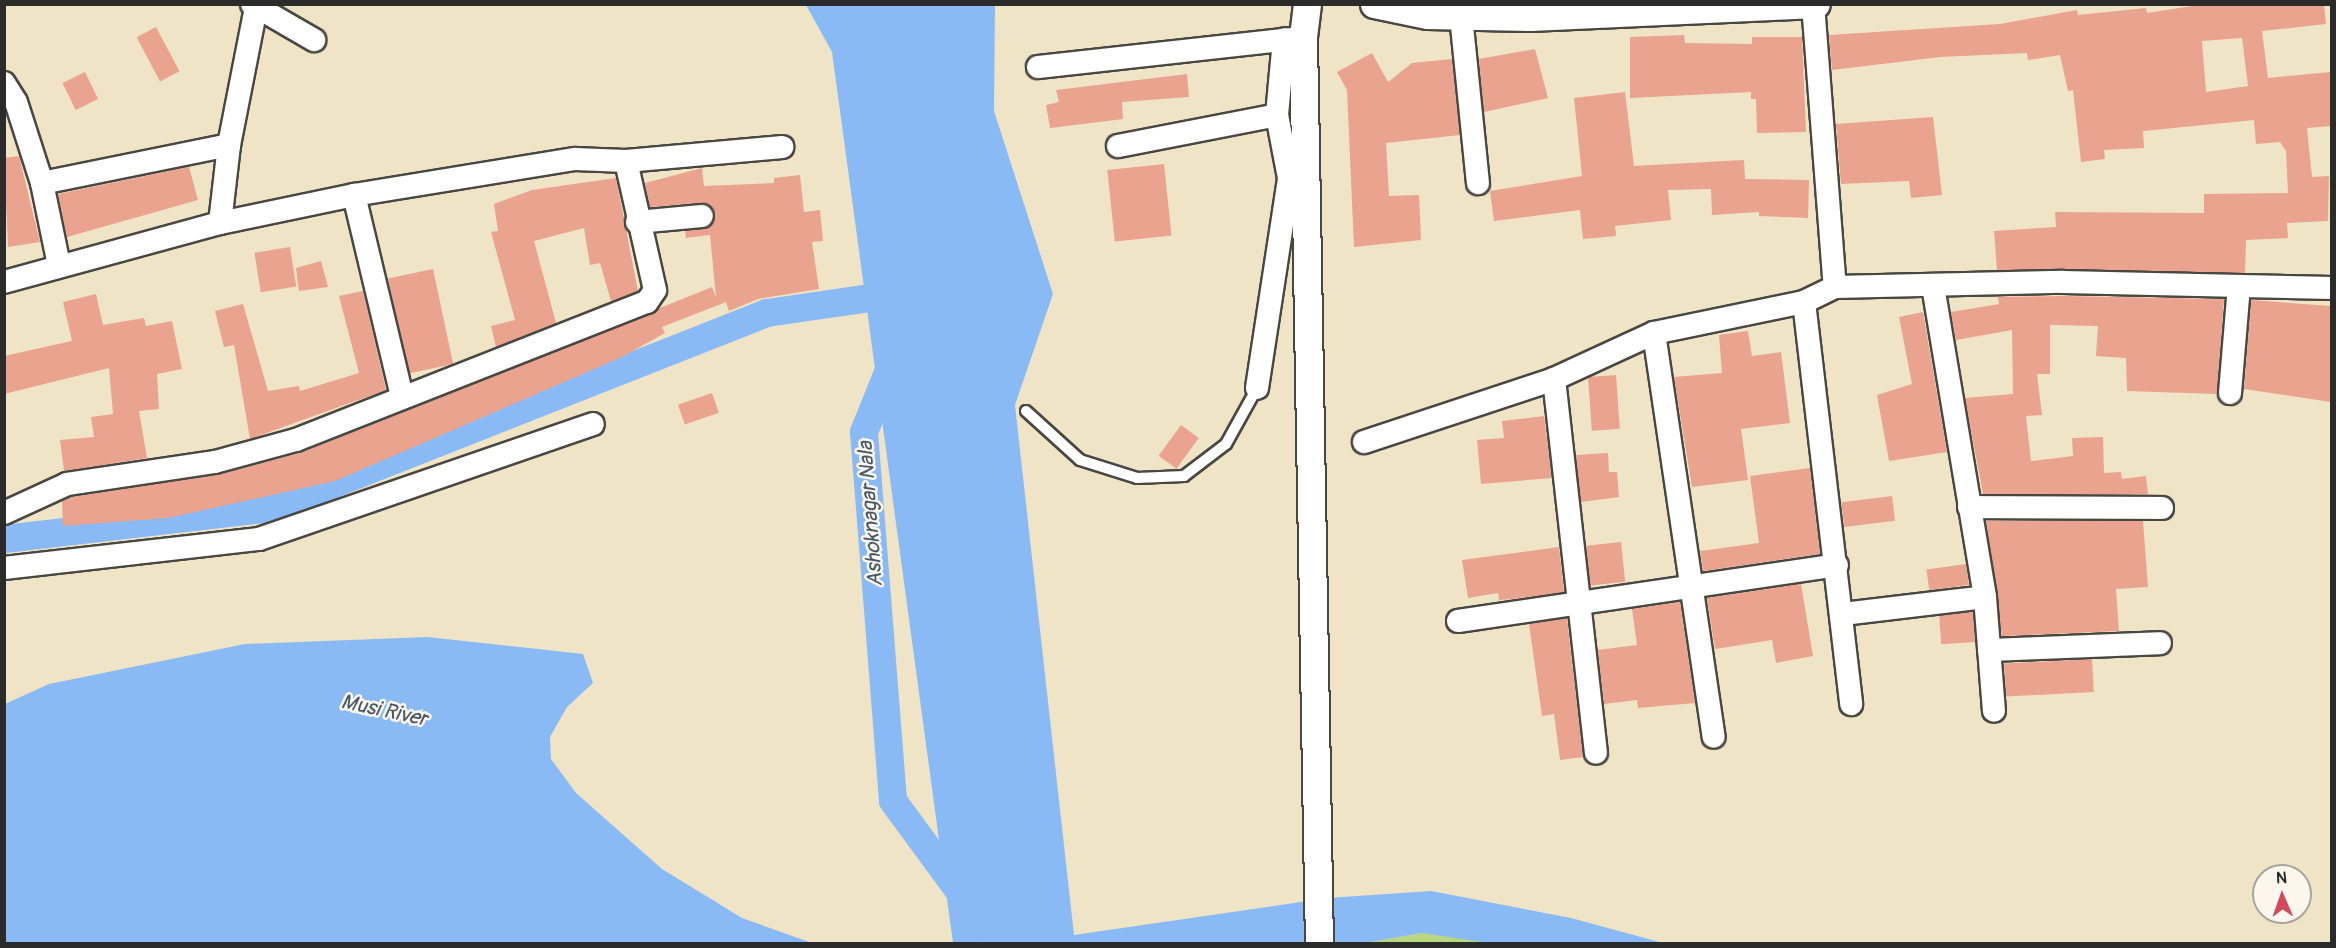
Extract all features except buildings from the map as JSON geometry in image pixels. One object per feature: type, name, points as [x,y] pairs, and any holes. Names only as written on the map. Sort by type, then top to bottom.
[{"type":"street","points":[[1257,388],[1289,178],[1277,114],[1293,38],[1307,4]]},
{"type":"street","points":[[1374,4],[1461,16],[1814,5],[1835,287]]},
{"type":"street","points":[[220,223],[229,145],[254,6],[314,40]]},
{"type":"street","points":[[1461,16],[1478,183]]},
{"type":"street","points":[[1038,67],[1293,38]]},
{"type":"street","points":[[1293,38],[1313,592],[1319,944]]},
{"type":"street","points":[[4,83],[16,102],[42,183],[59,265]]},
{"type":"street","points":[[1118,146],[1277,114]]},
{"type":"street","points":[[42,183],[229,145]]},
{"type":"street","points":[[4,282],[59,265],[220,223],[354,195],[575,159],[626,160],[782,147]]},
{"type":"street","points":[[4,513],[67,484],[248,455],[646,302],[655,290],[637,222],[626,160]]},
{"type":"street","points":[[354,195],[402,397]]},
{"type":"street","points":[[637,222],[702,216]]},
{"type":"street","points":[[1933,286],[1985,597],[1994,711]]},
{"type":"street","points":[[2230,393],[2238,286]]},
{"type":"street","points":[[1364,442],[1554,379],[1654,333],[1804,302],[1835,287],[2238,286],[2331,288]]},
{"type":"street","points":[[1804,302],[1843,614],[1851,704]]},
{"type":"street","points":[[1654,333],[1714,737]]},
{"type":"street","points":[[1554,379],[1575,601],[1596,753]]},
{"type":"street","points":[[4,568],[259,539],[593,424]]},
{"type":"street","points":[[1969,507],[2162,508]]},
{"type":"street","points":[[1458,621],[1692,583],[1837,565]]},
{"type":"street","points":[[1843,614],[1985,597]]},
{"type":"street","points":[[1989,650],[2160,643]]},
{"type":"lane","points":[[1026,411],[1080,460],[1137,478],[1184,476],[1226,444],[1257,388]]},
{"type":"green space","points":[[1422,933],[1456,934],[1495,943],[1359,944]]},
{"type":"water","points":[[806,5],[995,5],[994,111],[1053,294],[1015,405],[1074,935],[1328,898],[1431,891],[1571,918],[1663,943],[1495,944],[1422,933],[1359,944],[953,943],[832,52]]},
{"type":"water","name":"Musi River","points":[[427,637],[583,654],[593,683],[567,707],[550,737],[551,759],[576,793],[662,869],[742,918],[812,943],[5,943],[5,704],[49,684],[245,644]]},
{"type":"waterway","points":[[4,539],[273,508],[767,313],[904,293]]},
{"type":"waterway","name":"Ashoknagar Nala","points":[[893,360],[864,432],[893,801],[998,944]]}]
